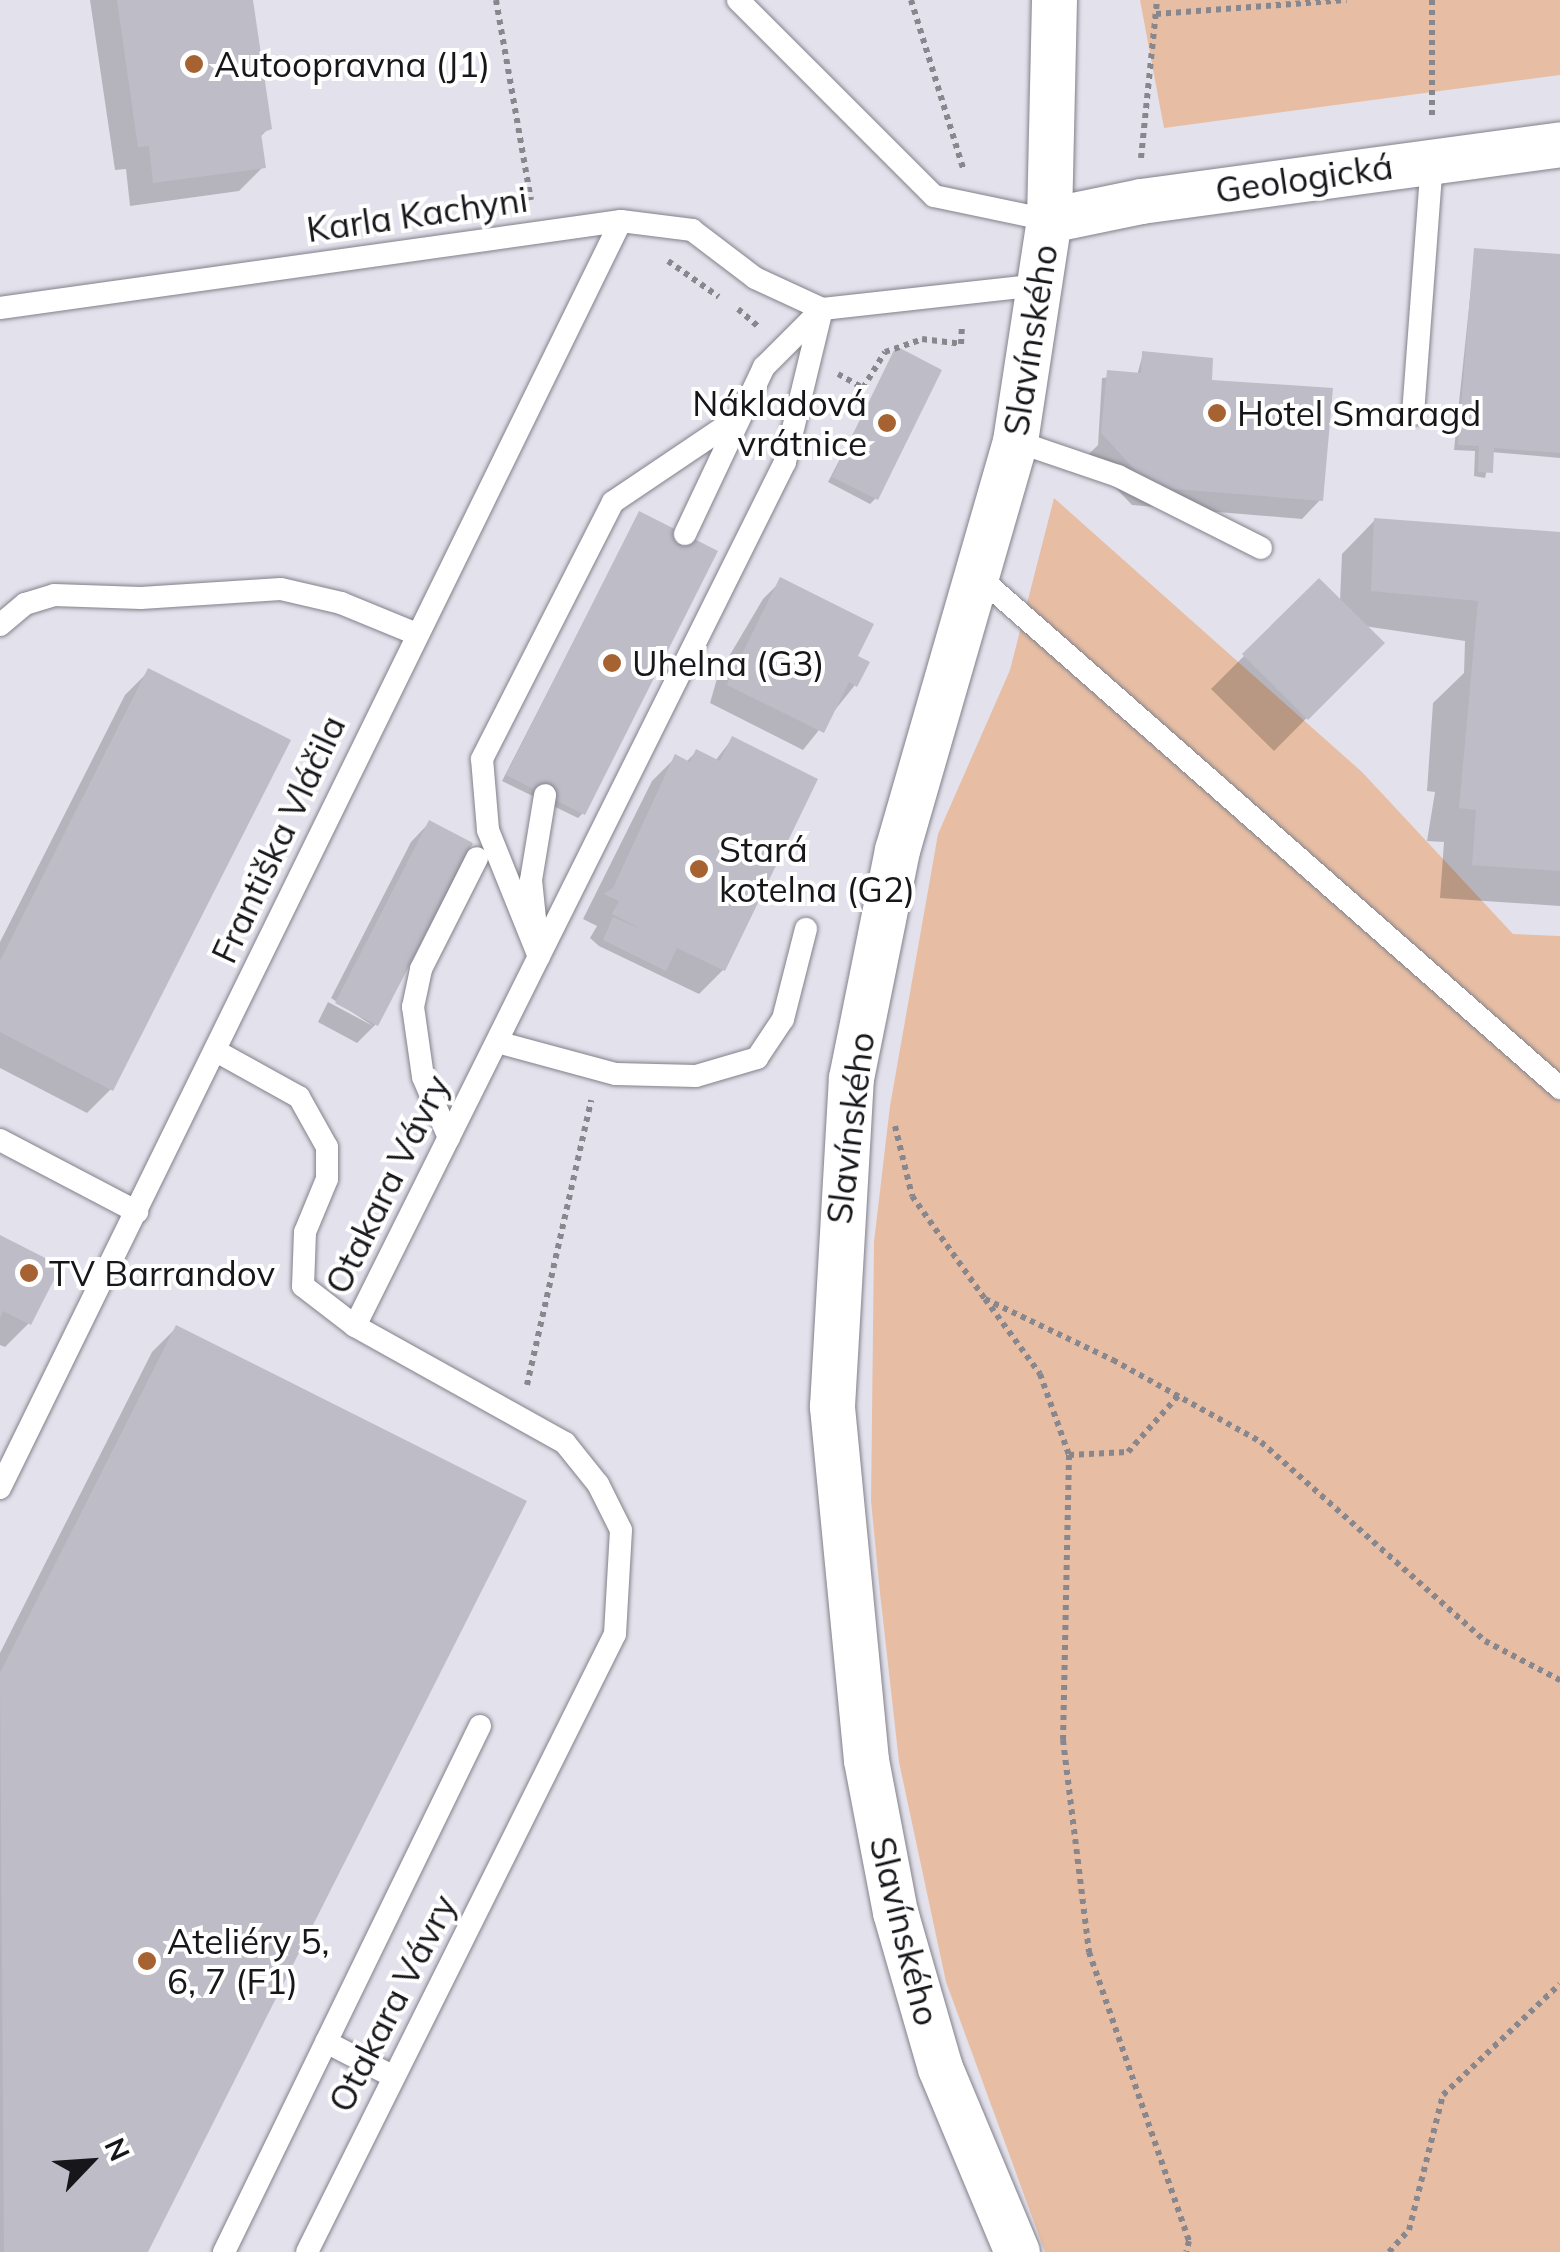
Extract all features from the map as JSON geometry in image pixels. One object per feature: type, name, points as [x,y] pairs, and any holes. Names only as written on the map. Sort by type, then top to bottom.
[{"type":"street","name":"Slavínského","points":[[1018,2252],[940,2068],[895,1912],[866,1760],[832,1406],[851,1078],[897,850],[1016,441],[1049,220],[1054,0]]},
{"type":"street","name":"Geologická","points":[[1049,220],[1560,144]]},
{"type":"lane","points":[[738,0],[934,196],[1049,220]]},
{"type":"lane","points":[[1413,414],[1432,161]]},
{"type":"lane","name":"Karla Kachyni","points":[[0,308],[621,221],[692,230],[755,278],[822,309]]},
{"type":"lane","name":"Františka Vláčila","points":[[0,1488],[216,1051],[414,633],[621,221]]},
{"type":"lane","points":[[685,534],[733,422],[764,367],[822,309],[1039,285]]},
{"type":"lane","name":"Otakara Vávry","points":[[307,2252],[616,1634],[621,1530],[598,1484],[566,1443],[355,1326],[785,462],[822,309]]},
{"type":"lane","points":[[539,957],[488,830],[482,758],[613,502],[733,422]]},
{"type":"lane","points":[[1016,441],[1118,476],[1261,548]]},
{"type":"lane","points":[[979,577],[1560,1088]]},
{"type":"lane","points":[[0,625],[25,604],[54,595],[141,598],[281,589],[341,603],[414,633]]},
{"type":"lane","points":[[539,957],[531,880],[545,794]]},
{"type":"lane","points":[[449,1138],[423,1077],[413,1007],[421,970],[478,858]]},
{"type":"lane","points":[[497,1042],[598,1069],[696,1076],[757,1058],[783,1018],[806,928]]},
{"type":"lane","points":[[216,1051],[299,1097],[328,1146],[327,1179],[305,1232],[302,1286],[355,1326]]},
{"type":"lane","points":[[0,1140],[136,1212]]},
{"type":"lane","points":[[224,2252],[480,1726]]},
{"type":"lane","points":[[326,2042],[394,2077]]},
{"type":"path","points":[[496,0],[538,233]]},
{"type":"path","points":[[911,0],[972,201]]},
{"type":"path","points":[[1141,160],[1158,0]]},
{"type":"path","points":[[1156,14],[1346,0]]},
{"type":"path","points":[[1432,0],[1432,161]]},
{"type":"path","points":[[520,1418],[598,1069]]},
{"type":"path","points":[[851,1078],[890,1106],[912,1196],[1040,1374],[1069,1455],[1063,1740],[1089,1952],[1189,2240],[1186,2252]]},
{"type":"path","points":[[985,1300],[1261,1442],[1485,1642],[1560,1680]]},
{"type":"path","points":[[1069,1455],[1128,1452],[1178,1396]]},
{"type":"path","points":[[1389,2252],[1409,2230],[1443,2095],[1557,1993],[1560,1984]]},
{"type":"shaded area","points":[[1140,0],[1560,0],[1560,75],[1164,128]]},
{"type":"shaded area","points":[[1054,498],[1362,772],[1513,934],[1560,936],[1560,2252],[1045,2252],[946,1982],[899,1762],[871,1501],[874,1242],[890,1106],[938,834],[1010,670]]},
{"type":"building","name":"Autoopravna (J1)","points":[[117,0],[253,0],[272,129],[261,133],[266,168],[153,183],[149,146],[138,147]]},
{"type":"building","points":[[1474,248],[1560,254],[1560,453],[1494,448],[1493,473],[1478,472],[1479,446],[1458,445]]},
{"type":"building","name":"Nákladová vrátnice","points":[[896,346],[942,370],[878,500],[832,477]]},
{"type":"building","points":[[1142,351],[1213,358],[1212,380],[1333,388],[1323,501],[1151,487],[1101,433],[1107,370],[1141,373]]},
{"type":"building","name":"Uhelna (G3)","points":[[639,511],[718,551],[585,815],[506,775]]},
{"type":"building","points":[[1374,518],[1560,532],[1560,871],[1472,865],[1476,810],[1459,808],[1478,601],[1371,591]]},
{"type":"building","points":[[780,577],[874,624],[858,656],[870,662],[857,687],[849,682],[824,733],[727,685],[736,654],[741,656]]},
{"type":"building","points":[[1319,578],[1385,643],[1308,720],[1242,654]]},
{"type":"building","points":[[148,668],[291,740],[113,1091],[0,1032],[0,961]]},
{"type":"building","name":"Stará kotelna (G2)","points":[[732,736],[818,779],[725,971],[677,948],[666,971],[603,940],[613,917],[645,931],[612,914],[619,901],[604,894],[613,888],[675,754],[690,762],[696,749],[720,761]]},
{"type":"building","points":[[429,820],[473,843],[378,1026],[335,1003]]},
{"type":"building","name":"TV Barrandov","points":[[0,1235],[61,1266],[31,1325],[3,1311],[0,1318]]},
{"type":"building","name":"Ateliéry 5, 6, 7 (F1)","points":[[176,1325],[527,1501],[148,2252],[4,2252],[0,1673]]},
{"type":"place","name":"Autoopravna (J1)","points":[[194,64]]},
{"type":"place","name":"Hotel Smaragd","points":[[1217,413]]},
{"type":"place","name":"Nákladová vrátnice","points":[[887,423]]},
{"type":"place","name":"Uhelna (G3)","points":[[612,663]]},
{"type":"place","name":"Stará kotelna (G2)","points":[[699,869]]},
{"type":"place","name":"TV Barrandov","points":[[29,1273]]},
{"type":"place","name":"Ateliéry 5, 6, 7 (F1)","points":[[147,1961]]}]
